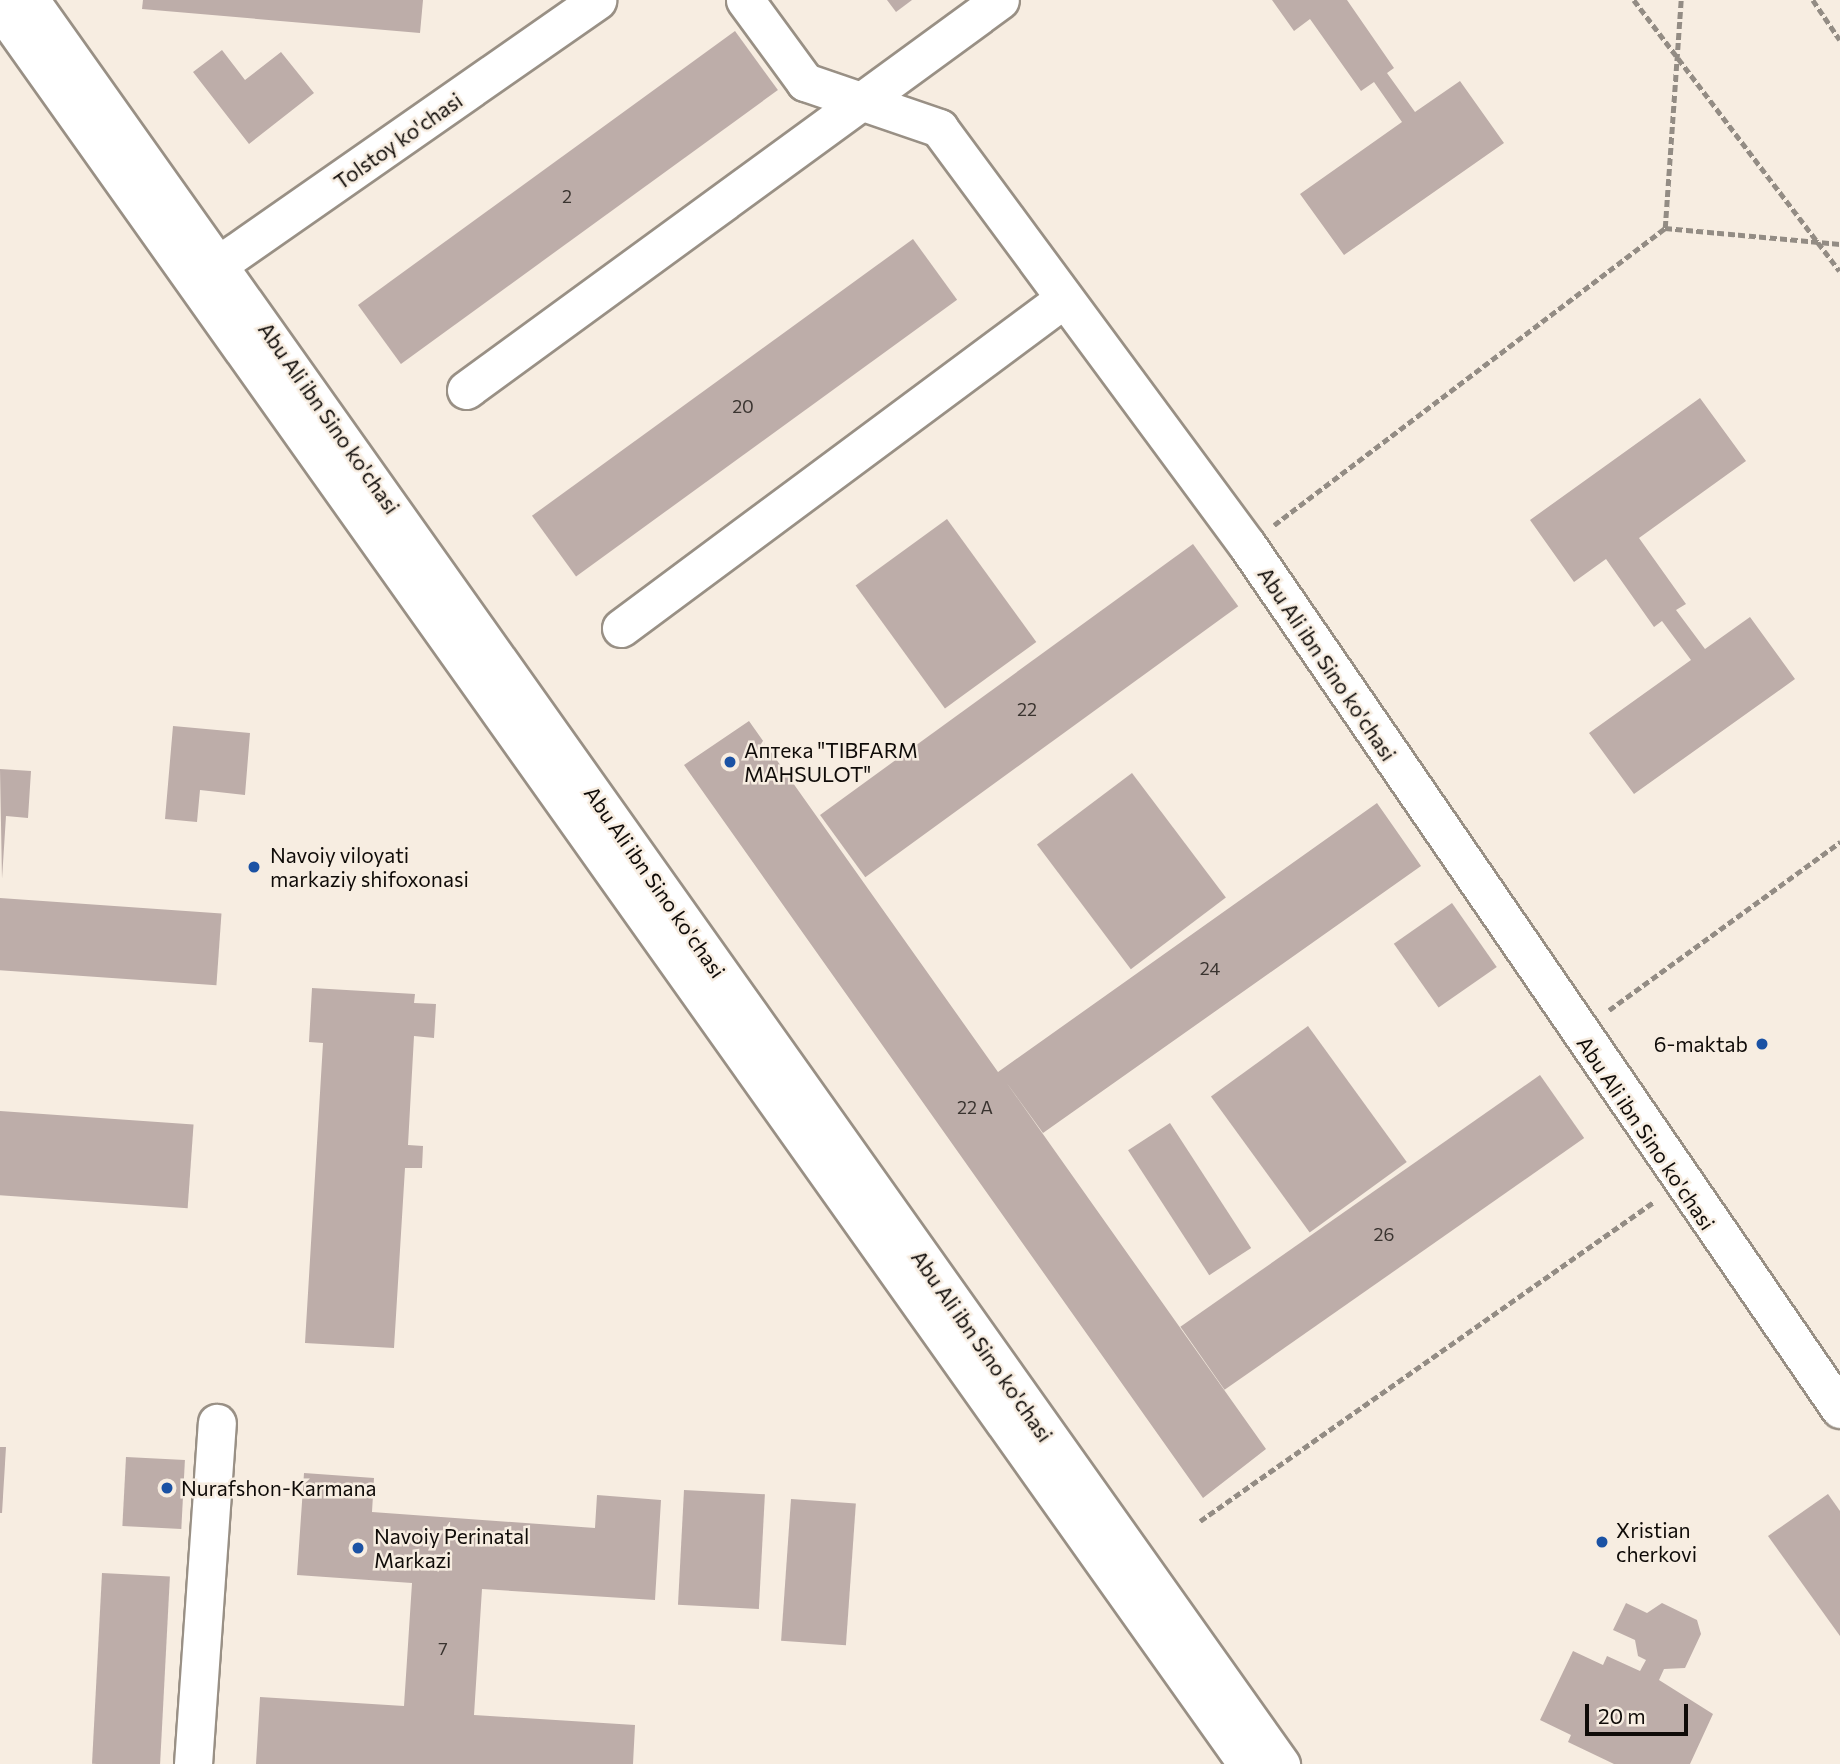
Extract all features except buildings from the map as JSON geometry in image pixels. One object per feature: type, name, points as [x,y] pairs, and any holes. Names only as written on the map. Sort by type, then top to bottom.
[{"type":"street","name":"Abu Ali ibn Sino ko'chasi","points":[[30,0],[209,272],[1247,1764]]},
{"type":"street","name":"Tolstoy ko'chasi","points":[[209,272],[597,0]]},
{"type":"street","name":"Abu Ali ibn Sino ko'chasi","points":[[745,0],[805,82],[852,102],[939,128],[1061,301],[1247,545],[1679,1184],[1840,1409]]},
{"type":"street","points":[[466,390],[852,102],[1000,0]]},
{"type":"street","name":"Abu Ali ibn Sino ko'chasi","points":[[0,8],[209,272],[1281,1764]]},
{"type":"street","points":[[621,628],[1061,301]]},
{"type":"street","points":[[193,1764],[217,1423]]},
{"type":"path","points":[[1634,0],[1840,271]]},
{"type":"path","points":[[1665,228],[1680,61],[1681,0]]},
{"type":"path","points":[[1813,0],[1840,40]]},
{"type":"path","points":[[1247,545],[1665,228],[1840,244]]},
{"type":"path","points":[[1577,1032],[1840,842]]},
{"type":"path","points":[[1200,1521],[1679,1184]]},
{"type":"place","name":"Аптека \"TIBFARM MAHSULOT\"","points":[[730,762]]},
{"type":"place","name":"Navoiy viloyati markaziy shifoxonasi","points":[[254,867]]},
{"type":"place","name":"6-maktab","points":[[1762,1044]]},
{"type":"place","name":"Nurafshon-Karmana","points":[[167,1488]]},
{"type":"place","name":"Xristian cherkovi","points":[[1602,1542]]},
{"type":"place","name":"Navoiy Perinatal Markazi","points":[[358,1548]]}]
